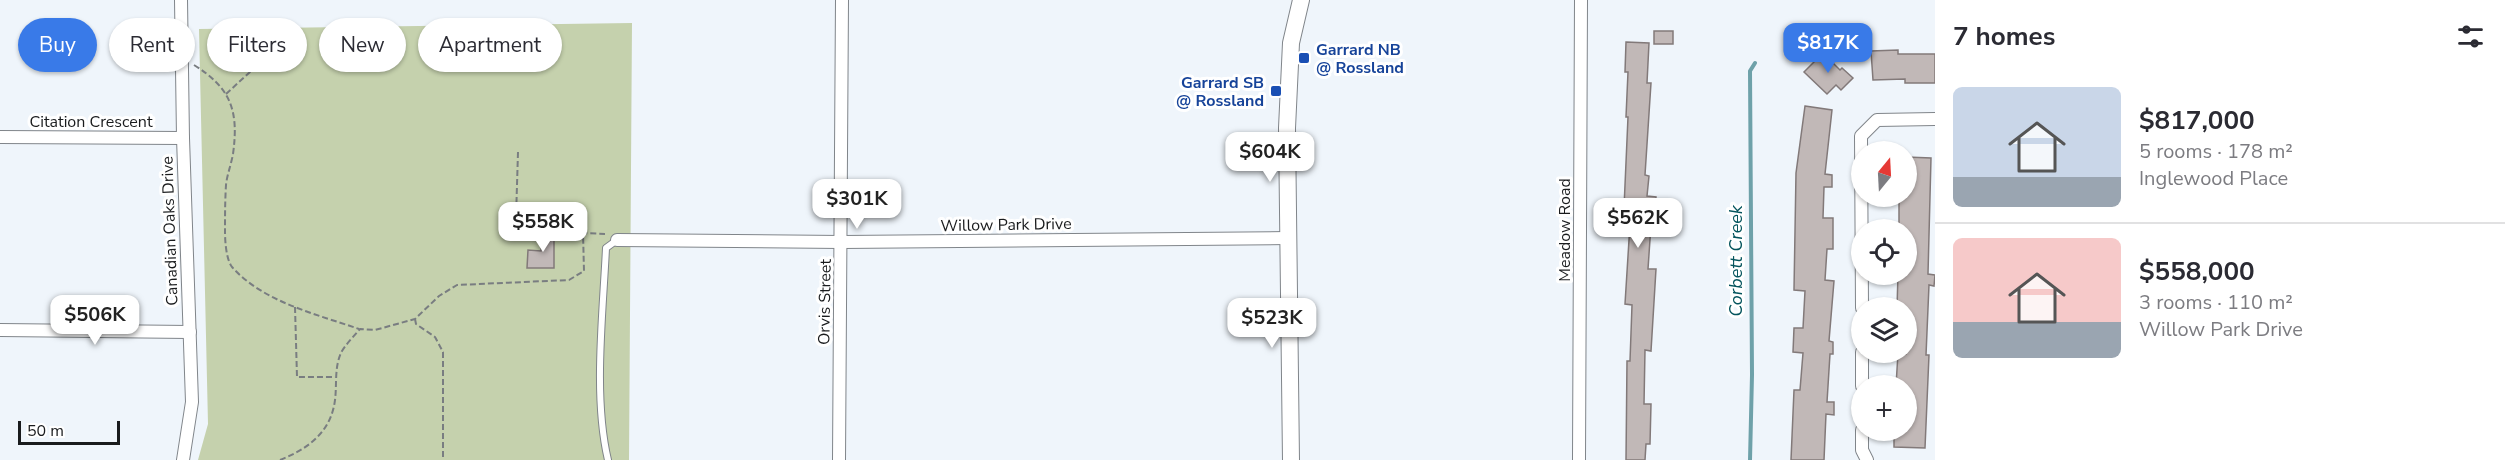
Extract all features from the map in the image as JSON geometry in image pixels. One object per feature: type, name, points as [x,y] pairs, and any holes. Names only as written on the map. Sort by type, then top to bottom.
[{"type":"street","name":"Canadian Oaks Drive","points":[[181,0],[181,18]]},
{"type":"street","name":"Orvis Street","points":[[839,460],[842,0]]},
{"type":"street","points":[[1291,460],[1287,238],[1289,61],[1295,20],[1301,0]]},
{"type":"street","name":"Meadow Road","points":[[1579,460],[1581,0]]},
{"type":"street","name":"Canadian Oaks Drive","points":[[182,72],[192,402],[183,460]]},
{"type":"street","points":[[1862,297],[1861,136],[1878,120],[1935,119]]},
{"type":"street","name":"Citation Crescent","points":[[0,137],[183,138]]},
{"type":"street","name":"Willow Park Drive","points":[[617,240],[842,242],[1287,238]]},
{"type":"street","points":[[0,330],[190,332]]},
{"type":"street","points":[[1862,441],[1862,450],[1867,460]]},
{"type":"lane","points":[[608,460],[602,433],[602,339],[606,248],[617,240]]},
{"type":"path","points":[[195,65],[212,76],[231,99],[233,153],[226,184],[225,238],[230,264],[250,283],[295,307],[360,329],[375,330],[415,319],[439,296],[457,285],[569,280],[584,271],[583,233]]},
{"type":"path","points":[[226,94],[249,72]]},
{"type":"path","points":[[518,152],[516,218],[523,225],[583,233],[603,232],[617,240]]},
{"type":"path","points":[[295,307],[297,377],[335,377]]},
{"type":"path","points":[[415,319],[416,324],[435,337],[443,352],[443,460]]},
{"type":"path","points":[[280,460],[303,451],[323,432],[334,407],[335,377],[341,353],[360,329]]},
{"type":"path","points":[[323,432],[328,435]]},
{"type":"green space","points":[[632,23],[629,460],[198,460],[208,424],[199,29],[207,29],[207,72],[307,72],[307,28],[319,27],[319,72],[406,72],[406,26],[418,26],[418,72],[562,72],[562,24]]},
{"type":"building","points":[[1654,31],[1673,31],[1673,44],[1654,44]]},
{"type":"building","points":[[1626,42],[1649,43],[1647,83],[1651,83],[1645,175],[1649,176],[1647,196],[1656,197],[1655,210],[1652,210],[1648,269],[1656,269],[1651,351],[1645,350],[1644,404],[1651,404],[1650,444],[1646,444],[1645,460],[1626,460],[1627,361],[1630,361],[1632,305],[1625,304],[1631,208],[1624,208],[1628,117],[1626,117],[1628,72],[1625,72]]},
{"type":"building","points":[[1898,50],[1898,54],[1935,54],[1935,83],[1905,83],[1905,79],[1873,80],[1871,51]]},
{"type":"building","points":[[1823,53],[1840,70],[1842,68],[1853,78],[1841,90],[1836,85],[1827,94],[1804,72]]},
{"type":"building","points":[[1805,106],[1832,110],[1825,174],[1832,175],[1832,187],[1824,187],[1823,218],[1833,218],[1833,249],[1827,249],[1825,280],[1834,281],[1829,341],[1833,342],[1833,354],[1830,354],[1827,402],[1834,402],[1834,415],[1826,414],[1824,460],[1791,460],[1794,390],[1800,390],[1803,353],[1793,352],[1794,328],[1803,328],[1805,291],[1794,290],[1796,173]]},
{"type":"building","points":[[1917,157],[1931,158],[1928,274],[1935,275],[1934,286],[1929,285],[1925,448],[1894,447],[1894,441],[1917,441],[1917,375],[1897,375],[1897,363],[1917,363],[1917,297],[1897,297],[1898,285],[1917,285],[1917,219],[1899,219],[1899,207],[1917,207]]},
{"type":"building","points":[[542,231],[554,231],[554,268],[527,268],[528,250],[541,251]]},
{"type":"waterway","name":"Corbett Creek","points":[[1750,460],[1752,375],[1750,71],[1755,63]]},
{"type":"place","name":"Garrard NB @ Rossland","points":[[1304,58]]},
{"type":"place","name":"Garrard SB @ Rossland","points":[[1276,91]]}]
